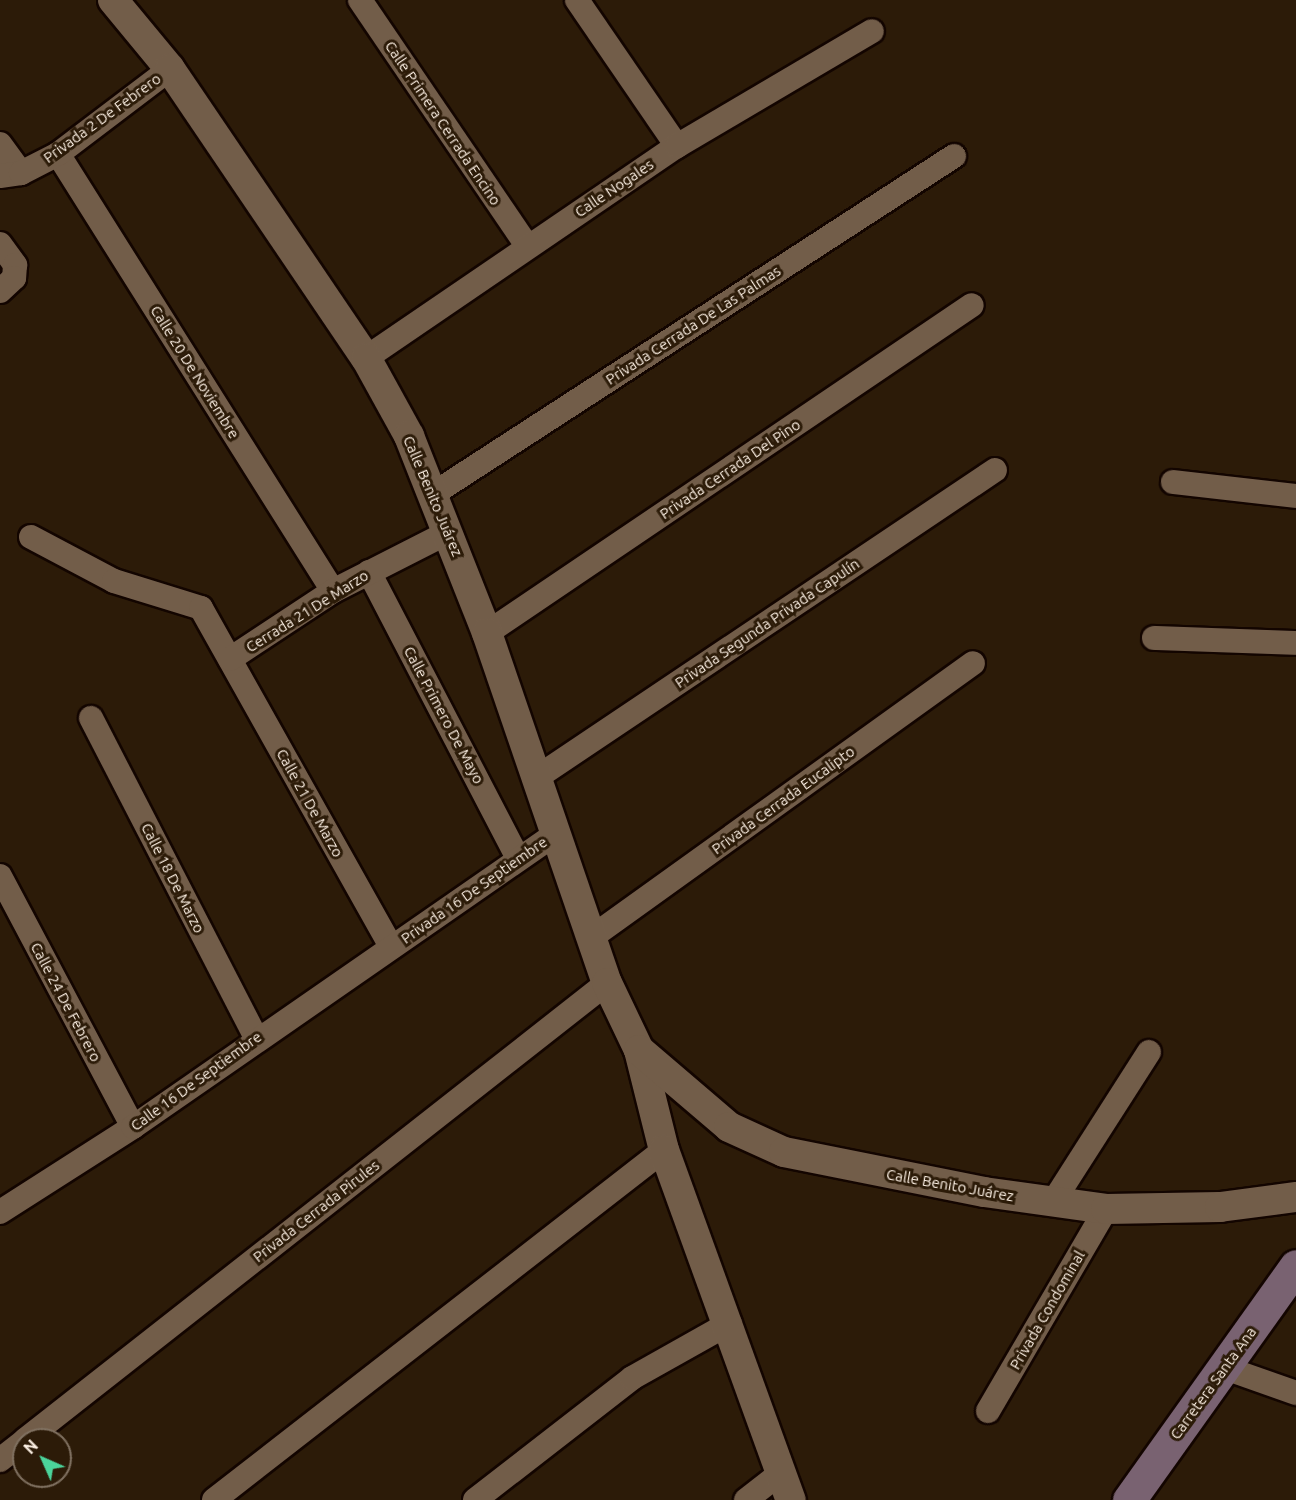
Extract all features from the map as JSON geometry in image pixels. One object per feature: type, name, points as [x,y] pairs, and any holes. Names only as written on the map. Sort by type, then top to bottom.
[{"type":"main road","name":"Carretera Santa Ana","points":[[1129,1500],[1296,1266]]},
{"type":"street","name":"Calle Benito Juárez","points":[[113,0],[170,69],[366,358],[433,494],[488,633],[539,776],[607,983],[639,1050],[664,1150],[730,1323],[787,1486]]},
{"type":"street","name":"Calle Primera Cerrada Encino","points":[[360,0],[527,246]]},
{"type":"street","points":[[577,0],[677,146]]},
{"type":"street","name":"Calle Nogales","points":[[366,358],[527,246],[677,146],[872,31]]},
{"type":"street","name":"Privada 2 De Febrero","points":[[11,175],[58,154],[170,69]]},
{"type":"street","points":[[0,144],[11,175]]},
{"type":"street","name":"Calle 20 De Noviembre","points":[[58,154],[333,591]]},
{"type":"street","name":"Privada Cerrada De Las Palmas","points":[[433,494],[954,156]]},
{"type":"street","points":[[0,244],[15,264],[14,278],[0,291]]},
{"type":"street","name":"Privada Cerrada Del Pino","points":[[488,633],[972,305]]},
{"type":"street","name":"Privada Segunda Privada Capulín","points":[[539,776],[995,471]]},
{"type":"street","points":[[1173,482],[1296,496]]},
{"type":"street","name":"Cerrada 21 De Marzo","points":[[230,658],[333,591],[449,532]]},
{"type":"street","name":"Calle 21 De Marzo","points":[[31,537],[114,581],[201,608],[391,947]]},
{"type":"street","name":"Calle Primero De Mayo","points":[[369,572],[519,858]]},
{"type":"street","points":[[1154,638],[1296,643]]},
{"type":"street","name":"Privada Cerrada Eucalipto","points":[[592,937],[973,663]]},
{"type":"street","name":"Calle 18 De Marzo","points":[[91,718],[256,1038]]},
{"type":"street","name":"Privada 16 De Septiembre","points":[[391,947],[557,833]]},
{"type":"street","name":"Calle 24 De Febrero","points":[[0,876],[132,1127]]},
{"type":"street","name":"Calle 16 De Septiembre","points":[[0,1212],[132,1127],[256,1038],[391,947]]},
{"type":"street","name":"Privada Cerrada Pirules","points":[[39,1428],[607,983]]},
{"type":"street","name":"Calle Benito Juárez","points":[[639,1050],[754,1142],[895,1175],[1106,1209],[1220,1207],[1296,1197]]},
{"type":"street","points":[[1053,1202],[1149,1052]]},
{"type":"street","points":[[214,1500],[664,1150]]},
{"type":"street","name":"Privada Condominal","points":[[988,1410],[1106,1209]]},
{"type":"street","points":[[475,1500],[632,1378],[730,1323]]},
{"type":"street","points":[[1225,1368],[1296,1393]]},
{"type":"street","name":"Privada Cerrada Pirules","points":[[0,1460],[12,1450]]},
{"type":"street","points":[[746,1500],[787,1486]]}]
